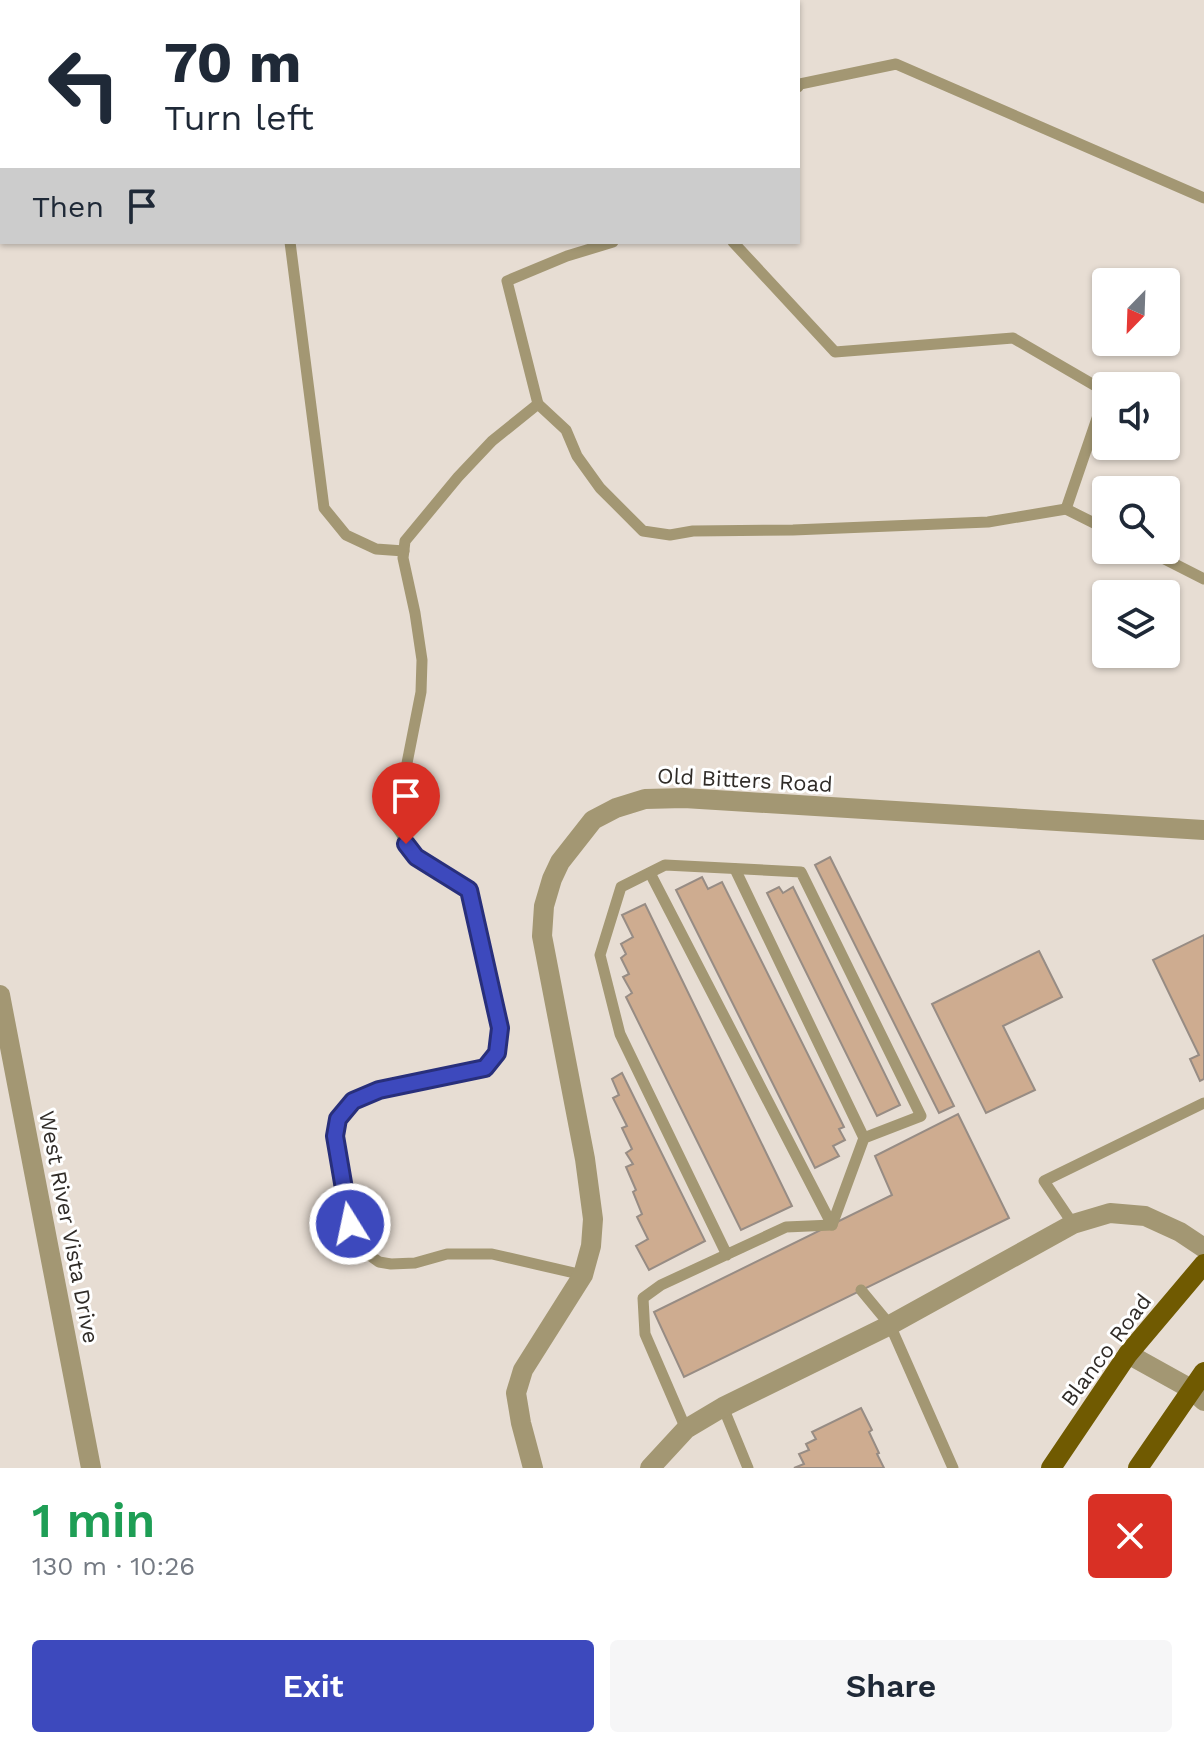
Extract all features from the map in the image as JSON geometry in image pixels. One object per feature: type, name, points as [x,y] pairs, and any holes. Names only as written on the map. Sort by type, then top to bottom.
[{"type":"main road","name":"Blanco Road","points":[[1051,1468],[1128,1354],[1204,1264]]},
{"type":"main road","points":[[1138,1468],[1197,1395],[1204,1372]]},
{"type":"street","name":"Old Bitters Road","points":[[533,1468],[516,1393],[523,1370],[583,1275],[591,1246],[593,1219],[585,1159],[542,936],[544,906],[560,862],[593,820],[616,808],[645,799],[684,798],[1204,830]]},
{"type":"street","name":"West River Vista Drive","points":[[0,995],[91,1468]]},
{"type":"street","points":[[650,1468],[686,1429],[723,1407],[890,1325],[1073,1224],[1110,1213],[1145,1216],[1180,1232],[1204,1248]]},
{"type":"street","points":[[1128,1354],[1197,1395]]},
{"type":"lane","points":[[800,84],[896,64],[1204,198]]},
{"type":"lane","points":[[290,244],[324,508],[346,535],[376,549],[404,551]]},
{"type":"lane","points":[[606,244],[567,256],[507,281],[538,404],[566,430],[577,456],[600,488],[643,531],[670,535],[693,531],[988,522],[1066,509],[1092,522]]},
{"type":"lane","points":[[735,244],[835,352],[1013,338],[1092,384]]},
{"type":"lane","points":[[538,404],[492,441],[458,477],[405,541],[403,558],[422,660],[421,692],[395,824],[416,857],[469,890],[500,1028],[497,1053],[485,1068],[379,1090],[353,1101],[338,1119],[335,1136],[350,1224],[365,1252],[379,1262],[415,1263],[447,1254],[492,1254],[583,1275]]},
{"type":"lane","points":[[1066,509],[1092,433]]},
{"type":"lane","points":[[1175,564],[1204,579]]},
{"type":"lane","points":[[727,1255],[620,1034],[600,955],[621,887],[665,865],[801,872],[921,1116],[864,1138]]},
{"type":"lane","points":[[735,869],[864,1138],[832,1225]]},
{"type":"lane","points":[[650,873],[832,1225]]},
{"type":"lane","points":[[1073,1224],[1044,1181],[1204,1103]]},
{"type":"lane","points":[[686,1429],[645,1334],[643,1298],[661,1285],[786,1227],[832,1225]]},
{"type":"lane","points":[[861,1290],[890,1325],[953,1468]]},
{"type":"lane","points":[[723,1407],[748,1468]]},
{"type":"building","points":[[830,857],[954,1106],[939,1113],[815,865]]},
{"type":"building","points":[[702,877],[708,889],[722,882],[844,1127],[839,1129],[845,1140],[833,1146],[839,1156],[815,1168],[676,890]]},
{"type":"building","points":[[779,887],[783,893],[793,887],[900,1105],[877,1116],[767,893]]},
{"type":"building","points":[[645,904],[792,1206],[741,1230],[626,997],[632,993],[623,977],[629,974],[621,958],[626,954],[621,944],[633,937],[622,915]]},
{"type":"building","points":[[1204,935],[1204,1079],[1200,1081],[1190,1059],[1199,1055],[1153,960]]},
{"type":"building","points":[[1039,951],[1062,997],[1003,1026],[1035,1090],[986,1113],[932,1004]]},
{"type":"building","points":[[622,1073],[705,1241],[649,1270],[636,1246],[648,1239],[637,1217],[642,1214],[626,1167],[633,1164],[626,1153],[632,1149],[622,1128],[627,1126],[613,1098],[619,1095],[612,1079]]},
{"type":"building","points":[[958,1114],[1009,1218],[684,1377],[654,1312],[892,1195],[875,1156]]},
{"type":"building","points":[[861,1408],[884,1468],[794,1468],[804,1464],[799,1454],[809,1450],[806,1444],[816,1439],[812,1432]]},
{"type":"route","points":[[350,1224],[335,1136],[338,1119],[353,1101],[379,1090],[485,1068],[497,1053],[500,1028],[469,890],[416,857],[406,844]]}]
